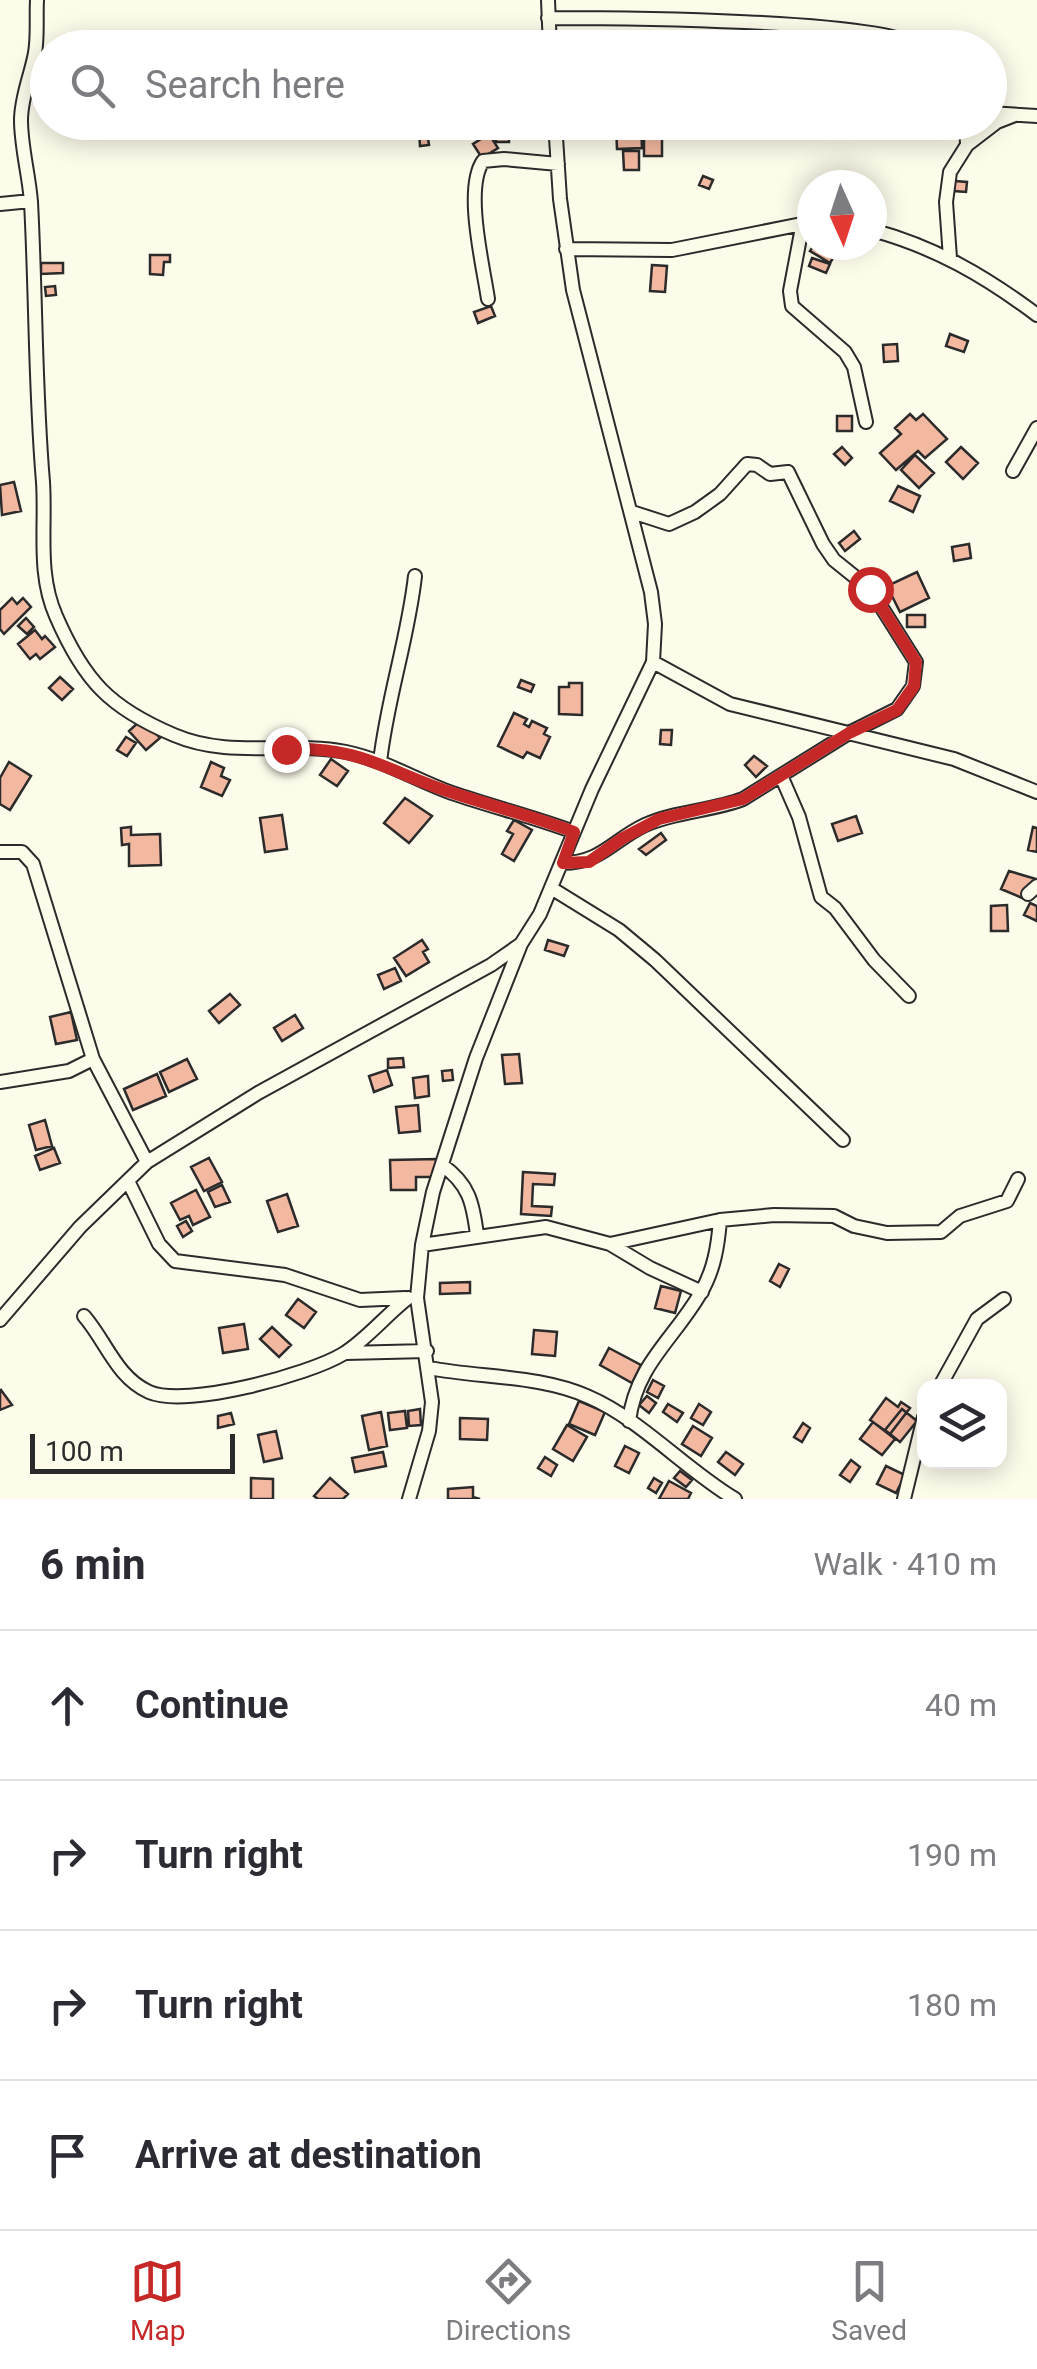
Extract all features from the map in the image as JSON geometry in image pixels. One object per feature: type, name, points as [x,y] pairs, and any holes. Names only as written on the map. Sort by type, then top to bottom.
[{"type":"street","points":[[36,30],[37,0]]},
{"type":"street","points":[[548,0],[549,30]]},
{"type":"street","points":[[548,18],[733,21],[837,30]]},
{"type":"street","points":[[30,77],[21,120],[30,201],[38,437],[45,519],[43,572],[55,616],[95,686],[111,702],[178,737],[248,750],[320,748],[380,762],[456,794],[574,832]]},
{"type":"street","points":[[1007,114],[1037,116]]},
{"type":"street","points":[[1007,119],[1015,115]]},
{"type":"street","points":[[409,1499],[432,1402],[426,1350],[413,1298],[433,1192],[476,1058],[521,944],[563,863],[653,662],[655,624],[651,592],[573,290],[556,140]]},
{"type":"street","points":[[968,140],[968,145]]},
{"type":"street","points":[[950,258],[947,186],[950,172],[974,140]]},
{"type":"street","points":[[488,299],[474,192],[477,170],[483,161],[504,158],[558,164]]},
{"type":"street","points":[[0,204],[30,201]]},
{"type":"street","points":[[566,248],[672,250],[797,224]]},
{"type":"street","points":[[887,234],[950,258],[1002,288],[1037,315]]},
{"type":"street","points":[[798,260],[790,291],[792,306],[845,352],[854,367],[866,422]]},
{"type":"street","points":[[1012,471],[1037,428]]},
{"type":"street","points":[[563,863],[589,862],[659,819],[724,806],[782,778],[849,733],[897,710],[914,686],[916,662],[870,589],[834,560],[822,544],[792,475],[783,471],[770,474],[748,464],[720,494],[674,523],[664,524],[632,512]]},
{"type":"street","points":[[380,762],[384,726],[410,620],[415,576]]},
{"type":"street","points":[[653,662],[730,704],[954,759],[1037,792]]},
{"type":"street","points":[[782,778],[798,817],[821,898],[835,908],[874,960],[909,996]]},
{"type":"street","points":[[0,852],[22,852],[33,864],[93,1060],[148,1162]]},
{"type":"street","points":[[551,888],[619,930],[655,960],[843,1140]]},
{"type":"street","points":[[0,1320],[80,1227],[148,1162],[258,1093],[462,982],[521,944]]},
{"type":"street","points":[[0,1082],[56,1074],[93,1060]]},
{"type":"street","points":[[442,1165],[464,1184],[477,1235]]},
{"type":"street","points":[[610,1244],[720,1220],[820,1214],[887,1233],[941,1232],[960,1216],[1010,1198],[1018,1179]]},
{"type":"street","points":[[128,1181],[158,1244],[174,1261],[285,1275],[360,1300],[413,1298]]},
{"type":"street","points":[[629,1421],[632,1395],[640,1378],[702,1292],[718,1251],[720,1220]]},
{"type":"street","points":[[422,1245],[546,1227],[610,1244],[702,1292]]},
{"type":"street","points":[[84,1316],[128,1378],[149,1392],[172,1397],[303,1373],[346,1353],[413,1298]]},
{"type":"street","points":[[944,1379],[977,1319],[1004,1298]]},
{"type":"street","points":[[346,1353],[426,1350]]},
{"type":"street","points":[[429,1368],[558,1385],[592,1398],[629,1421],[703,1480],[736,1499]]},
{"type":"street","points":[[904,1499],[917,1446]]},
{"type":"building","points":[[493,140],[498,148],[482,158],[473,144]]},
{"type":"building","points":[[617,140],[642,140],[642,148],[617,149]]},
{"type":"building","points":[[644,140],[662,140],[662,156],[644,156]]},
{"type":"building","points":[[623,151],[639,151],[639,170],[624,170]]},
{"type":"building","points":[[703,176],[713,180],[709,189],[699,185]]},
{"type":"building","points":[[955,181],[967,182],[966,192],[954,191]]},
{"type":"building","points":[[150,255],[170,255],[170,262],[164,262],[163,275],[150,274]]},
{"type":"building","points":[[811,260],[830,264],[826,273],[809,266]]},
{"type":"building","points":[[41,263],[63,263],[63,273],[41,274]]},
{"type":"building","points":[[652,265],[667,266],[665,292],[650,291]]},
{"type":"building","points":[[55,286],[56,295],[46,296],[45,287]]},
{"type":"building","points":[[491,306],[495,316],[478,323],[474,312]]},
{"type":"building","points":[[950,334],[968,341],[964,352],[946,346]]},
{"type":"building","points":[[897,344],[898,361],[884,362],[883,345]]},
{"type":"building","points":[[910,414],[916,420],[923,414],[947,439],[925,458],[918,451],[896,470],[880,453],[901,434],[895,428]]},
{"type":"building","points":[[837,416],[852,416],[852,431],[837,431]]},
{"type":"building","points":[[842,447],[852,458],[845,465],[834,454]]},
{"type":"building","points":[[961,447],[978,463],[963,479],[946,462]]},
{"type":"building","points":[[915,455],[934,473],[919,488],[901,470]]},
{"type":"building","points":[[14,482],[21,511],[2,515],[0,485]]},
{"type":"building","points":[[898,486],[920,496],[913,512],[890,501]]},
{"type":"building","points":[[854,531],[860,539],[845,551],[839,543]]},
{"type":"building","points":[[969,544],[971,558],[954,561],[952,547]]},
{"type":"building","points":[[917,572],[929,598],[900,612],[887,586]]},
{"type":"building","points":[[12,598],[17,604],[23,598],[31,607],[4,634],[0,629],[0,610]]},
{"type":"building","points":[[907,615],[925,615],[925,627],[907,627]]},
{"type":"building","points":[[26,618],[34,627],[27,634],[18,626]]},
{"type":"building","points":[[35,630],[55,647],[40,659],[36,654],[30,659],[18,644]]},
{"type":"building","points":[[60,677],[73,689],[62,700],[49,688]]},
{"type":"building","points":[[521,680],[534,685],[531,692],[518,687]]},
{"type":"building","points":[[569,683],[582,683],[582,715],[559,714],[559,687],[569,687]]},
{"type":"building","points":[[514,713],[527,719],[524,724],[529,727],[532,721],[547,728],[544,734],[550,737],[540,758],[527,752],[523,758],[498,746]]},
{"type":"building","points":[[142,719],[160,738],[146,750],[129,731]]},
{"type":"building","points":[[661,730],[672,730],[671,745],[660,744]]},
{"type":"building","points":[[126,737],[136,743],[127,756],[117,750]]},
{"type":"building","points":[[754,756],[767,766],[756,777],[745,765]]},
{"type":"building","points":[[331,759],[348,771],[337,786],[320,775]]},
{"type":"building","points":[[9,762],[31,776],[10,810],[0,804],[0,778]]},
{"type":"building","points":[[211,762],[224,768],[221,776],[230,780],[222,796],[201,787]]},
{"type":"building","points":[[405,798],[432,816],[409,843],[384,823]]},
{"type":"building","points":[[282,815],[287,849],[265,852],[260,818]]},
{"type":"building","points":[[856,816],[862,833],[838,841],[832,824]]},
{"type":"building","points":[[514,820],[532,830],[514,861],[502,854],[513,834],[507,831]]},
{"type":"building","points":[[131,827],[131,835],[160,834],[161,865],[129,866],[129,844],[122,845],[121,828]]},
{"type":"building","points":[[1033,827],[1037,828],[1037,852],[1028,850]]},
{"type":"building","points":[[661,833],[666,840],[646,855],[639,849]]},
{"type":"building","points":[[1009,871],[1036,879],[1027,900],[1001,889]]},
{"type":"building","points":[[1030,903],[1037,906],[1037,921],[1024,915]]},
{"type":"building","points":[[1007,905],[1008,931],[991,931],[991,906]]},
{"type":"building","points":[[422,940],[429,962],[406,976],[394,958]]},
{"type":"building","points":[[548,940],[568,946],[564,956],[545,950]]},
{"type":"building","points":[[395,968],[401,981],[384,989],[378,975]]},
{"type":"building","points":[[230,994],[240,1005],[219,1023],[209,1011]]},
{"type":"building","points":[[71,1012],[77,1040],[56,1044],[50,1017]]},
{"type":"building","points":[[295,1015],[303,1028],[282,1041],[274,1028]]},
{"type":"building","points":[[519,1054],[522,1083],[505,1084],[502,1055]]},
{"type":"building","points":[[403,1058],[404,1067],[388,1068],[388,1059]]},
{"type":"building","points":[[187,1059],[197,1079],[169,1092],[160,1072]]},
{"type":"building","points":[[387,1070],[392,1085],[374,1092],[369,1076]]},
{"type":"building","points":[[452,1070],[453,1080],[443,1081],[442,1071]]},
{"type":"building","points":[[157,1074],[166,1096],[133,1110],[124,1089]]},
{"type":"building","points":[[428,1076],[429,1096],[415,1098],[413,1078]]},
{"type":"building","points":[[418,1105],[420,1131],[399,1133],[396,1107]]},
{"type":"building","points":[[45,1120],[52,1146],[36,1150],[29,1125]]},
{"type":"building","points":[[54,1148],[60,1163],[40,1170],[35,1156]]},
{"type":"building","points":[[209,1158],[222,1182],[204,1191],[191,1167]]},
{"type":"building","points":[[438,1159],[439,1177],[416,1177],[416,1190],[391,1190],[390,1160]]},
{"type":"building","points":[[523,1172],[555,1174],[554,1185],[533,1184],[532,1206],[552,1207],[551,1216],[521,1214]]},
{"type":"building","points":[[222,1185],[230,1202],[215,1207],[208,1192]]},
{"type":"building","points":[[196,1190],[210,1217],[193,1225],[189,1216],[180,1220],[171,1203]]},
{"type":"building","points":[[287,1194],[298,1226],[278,1232],[267,1201]]},
{"type":"building","points":[[186,1221],[192,1231],[183,1237],[177,1226]]},
{"type":"building","points":[[779,1264],[789,1269],[780,1287],[770,1281]]},
{"type":"building","points":[[470,1282],[470,1293],[440,1294],[440,1283]]},
{"type":"building","points":[[661,1286],[681,1291],[675,1313],[655,1308]]},
{"type":"building","points":[[298,1299],[316,1312],[304,1328],[286,1315]]},
{"type":"building","points":[[244,1324],[248,1349],[223,1353],[219,1328]]},
{"type":"building","points":[[272,1327],[291,1345],[279,1357],[260,1339]]},
{"type":"building","points":[[534,1330],[557,1332],[555,1356],[532,1354]]},
{"type":"building","points":[[609,1348],[641,1365],[632,1383],[600,1365]]},
{"type":"building","points":[[653,1380],[664,1386],[658,1398],[647,1392]]},
{"type":"building","points":[[0,1391],[12,1405],[0,1410]]},
{"type":"building","points":[[647,1396],[656,1403],[649,1413],[639,1405]]},
{"type":"building","points":[[886,1398],[898,1407],[901,1402],[910,1408],[890,1434],[870,1420]]},
{"type":"building","points":[[579,1401],[605,1412],[595,1435],[569,1424]]},
{"type":"building","points":[[668,1404],[683,1413],[677,1422],[663,1412]]},
{"type":"building","points":[[699,1404],[711,1412],[703,1425],[691,1418]]},
{"type":"building","points":[[420,1409],[421,1425],[409,1426],[408,1411]]},
{"type":"building","points":[[902,1409],[917,1421],[900,1442],[885,1430]]},
{"type":"building","points":[[405,1411],[407,1428],[390,1430],[388,1413]]},
{"type":"building","points":[[381,1412],[387,1446],[369,1450],[362,1416]]},
{"type":"building","points":[[231,1413],[234,1424],[218,1428],[218,1416]]},
{"type":"building","points":[[460,1418],[488,1419],[487,1440],[460,1439]]},
{"type":"building","points":[[873,1422],[895,1439],[882,1455],[860,1439]]},
{"type":"building","points":[[803,1423],[810,1428],[802,1442],[794,1437]]},
{"type":"building","points":[[567,1425],[587,1437],[573,1461],[553,1449]]},
{"type":"building","points":[[693,1426],[712,1438],[701,1456],[682,1444]]},
{"type":"building","points":[[276,1431],[282,1458],[264,1462],[258,1435]]},
{"type":"building","points":[[625,1446],[639,1453],[629,1473],[615,1466]]},
{"type":"building","points":[[383,1452],[386,1466],[355,1472],[352,1458]]},
{"type":"building","points":[[726,1452],[743,1464],[735,1475],[718,1462]]},
{"type":"building","points":[[545,1457],[557,1465],[551,1476],[538,1468]]},
{"type":"building","points":[[851,1460],[860,1467],[850,1482],[840,1475]]},
{"type":"building","points":[[886,1466],[905,1475],[896,1493],[877,1484]]},
{"type":"building","points":[[680,1471],[692,1480],[686,1487],[674,1478]]},
{"type":"building","points":[[251,1478],[273,1479],[273,1499],[251,1499]]},
{"type":"building","points":[[330,1478],[348,1494],[343,1499],[314,1496]]},
{"type":"building","points":[[654,1478],[662,1483],[656,1493],[648,1488]]},
{"type":"building","points":[[669,1481],[691,1493],[688,1499],[659,1499]]},
{"type":"building","points":[[473,1487],[473,1497],[480,1499],[448,1499],[448,1489]]},
{"type":"route","points":[[286,749],[320,748],[350,753],[456,794],[526,814],[574,832],[563,863],[589,862],[659,819],[743,799],[849,733],[897,710],[914,686],[916,662],[870,589]]}]
